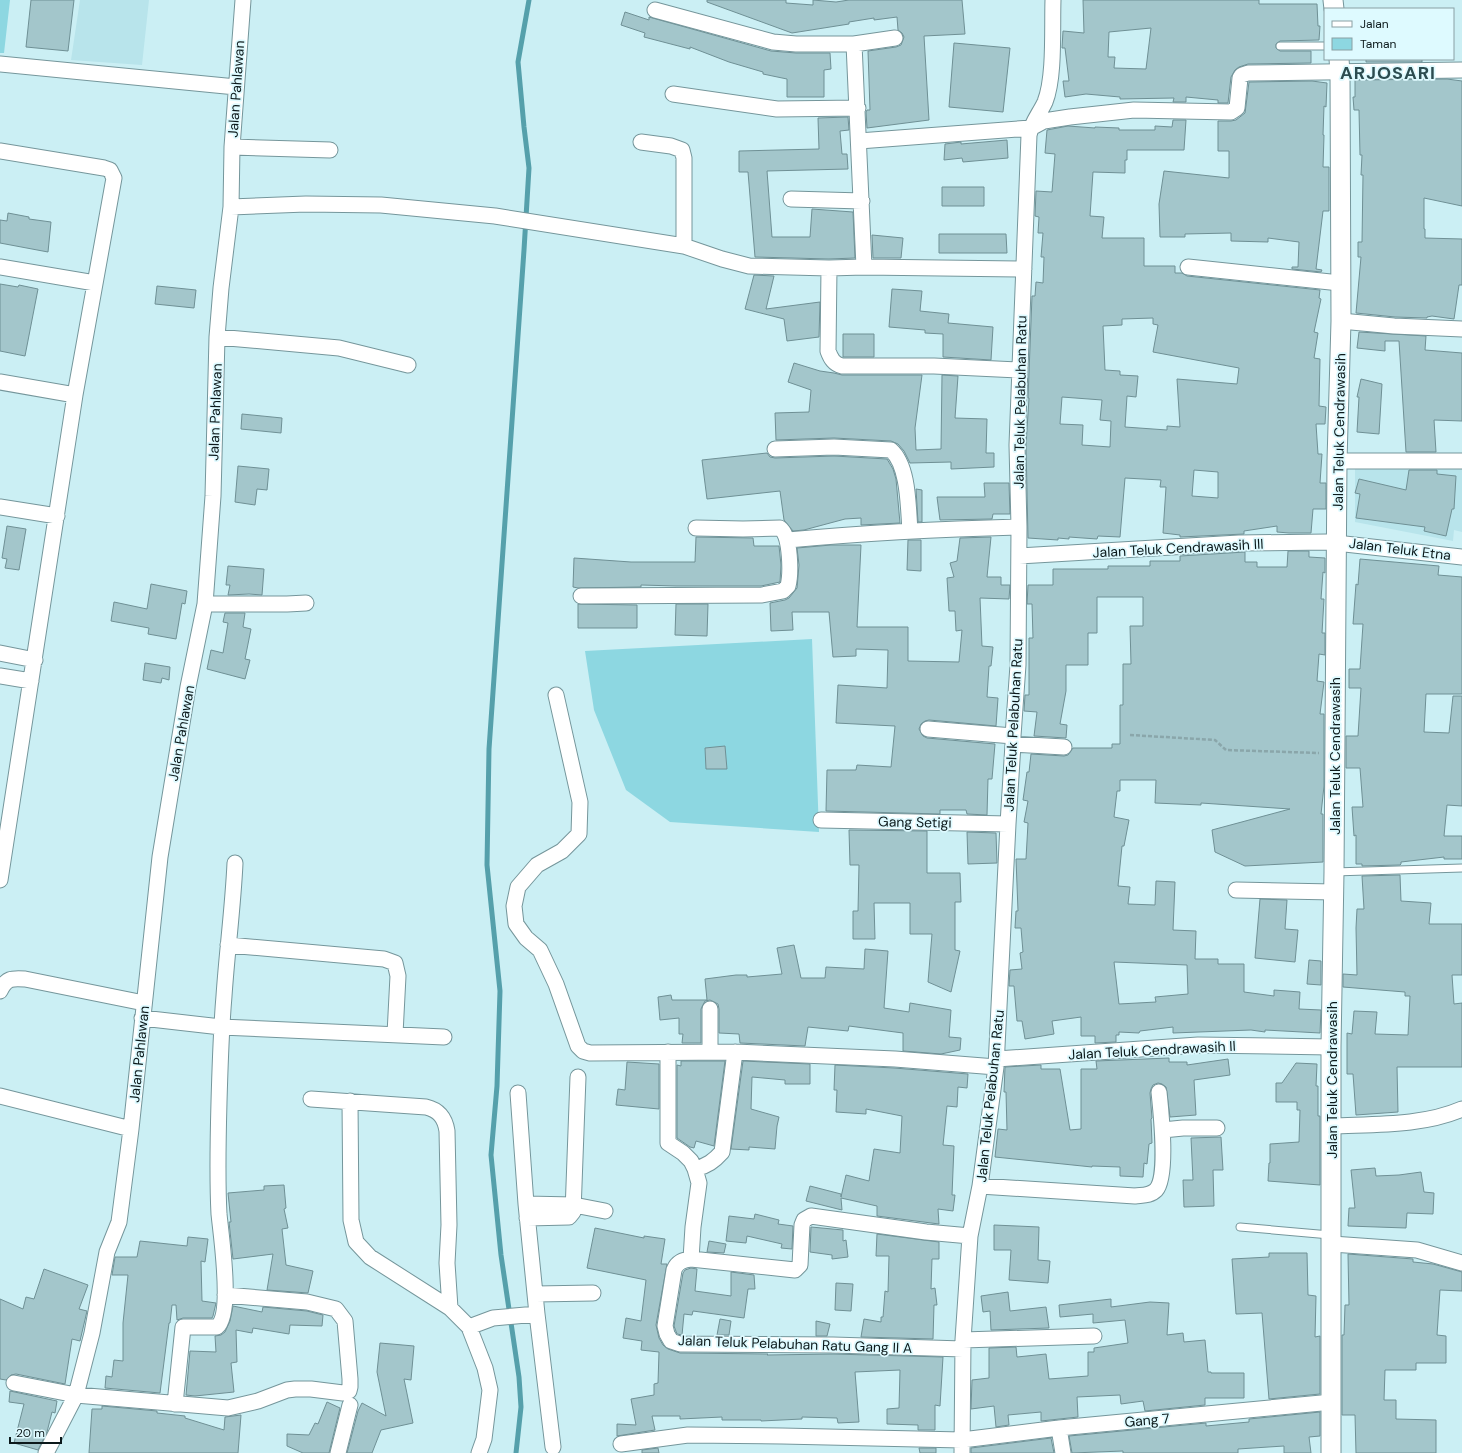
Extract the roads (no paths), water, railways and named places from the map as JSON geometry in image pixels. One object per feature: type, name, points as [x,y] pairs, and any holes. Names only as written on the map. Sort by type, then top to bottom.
[{"type":"street","name":"Jalan Pahlawan","points":[[46,1453],[76,1395],[92,1333],[106,1252],[119,1222],[131,1128],[160,857],[188,687],[205,604],[213,496],[217,337],[221,288],[231,207],[232,146],[243,0]]},
{"type":"street","name":"Jalan Teluk Pelabuhan Ratu","points":[[962,1447],[963,1344],[970,1236],[980,1186],[996,1063],[1008,824],[1018,665],[1019,527],[1017,445],[1029,135],[1045,101],[1051,77],[1053,0]]},
{"type":"street","points":[[655,10],[773,42],[796,44],[854,44],[895,38]]},
{"type":"street","points":[[854,44],[864,267]]},
{"type":"street","points":[[0,64],[236,87]]},
{"type":"street","points":[[859,141],[1031,128],[1044,121],[1134,110],[1231,112],[1237,108],[1240,78],[1245,74],[1339,65],[1462,70]]},
{"type":"street","name":"Jalan Teluk Cendrawasih","points":[[1332,1453],[1331,1047],[1334,892],[1337,461],[1341,321],[1339,65]]},
{"type":"street","points":[[673,94],[777,108],[858,108]]},
{"type":"street","points":[[641,142],[671,146],[682,150],[684,158],[684,246]]},
{"type":"street","points":[[232,146],[330,150]]},
{"type":"street","points":[[0,151],[104,168],[113,175],[76,395],[0,880]]},
{"type":"street","points":[[791,199],[862,201]]},
{"type":"street","points":[[231,207],[306,204],[381,205],[495,216],[684,246],[722,259],[749,266],[1024,269]]},
{"type":"street","points":[[0,267],[95,283]]},
{"type":"street","points":[[1188,267],[1340,283]]},
{"type":"street","points":[[829,268],[828,351],[831,358],[836,363],[842,366],[934,366],[1019,370]]},
{"type":"street","points":[[1341,321],[1394,326],[1462,329]]},
{"type":"street","points":[[217,337],[339,348],[408,365]]},
{"type":"street","points":[[0,382],[76,395]]},
{"type":"street","points":[[775,449],[834,446],[891,450],[897,457],[904,475],[907,490],[910,530]]},
{"type":"street","points":[[1337,461],[1462,461]]},
{"type":"street","points":[[0,507],[57,516]]},
{"type":"street","points":[[581,596],[755,595],[783,591],[787,587],[789,583],[788,540],[785,532],[778,527],[742,529],[696,528]]},
{"type":"street","points":[[788,540],[910,530],[1019,527]]},
{"type":"street","name":"Jalan Teluk Cendrawasih III","points":[[1019,556],[1239,543],[1337,542]]},
{"type":"street","name":"Jalan Teluk Etna","points":[[1337,542],[1462,557]]},
{"type":"street","points":[[205,604],[306,603]]},
{"type":"street","points":[[0,653],[35,660]]},
{"type":"street","points":[[0,676],[31,681]]},
{"type":"street","name":"Jalan Teluk Cendrawasih II","points":[[556,695],[580,802],[579,834],[562,851],[537,865],[518,887],[514,906],[516,924],[526,938],[540,950],[556,984],[578,1046],[583,1051],[590,1053],[710,1051],[996,1063],[1198,1045],[1331,1047]]},
{"type":"street","points":[[928,729],[1064,747]]},
{"type":"street","name":"Gang Setigi","points":[[821,820],[1008,824]]},
{"type":"street","points":[[175,1404],[183,1327],[217,1327],[221,1322],[225,1295],[219,1213],[218,1160],[221,1027],[228,944],[234,899],[235,863]]},
{"type":"street","points":[[1236,890],[1334,892]]},
{"type":"street","points":[[228,944],[384,959],[395,963],[398,976],[395,1034]]},
{"type":"street","points":[[0,991],[4,984],[15,978],[144,1003]]},
{"type":"street","points":[[710,1009],[710,1051]]},
{"type":"street","points":[[142,1018],[221,1027],[444,1037]]},
{"type":"street","points":[[668,1052],[668,1143],[691,1161],[696,1169],[699,1183],[693,1227],[691,1259],[796,1270],[800,1265],[802,1225],[804,1220],[810,1216],[926,1232],[970,1236]]},
{"type":"street","points":[[696,1169],[707,1166],[722,1152],[735,1052]]},
{"type":"street","points":[[574,1205],[578,1077]]},
{"type":"street","points":[[980,1186],[1135,1196],[1150,1194],[1157,1188],[1160,1180],[1163,1130],[1159,1092]]},
{"type":"street","points":[[518,1093],[526,1211],[553,1447]]},
{"type":"street","points":[[0,1096],[131,1128]]},
{"type":"street","points":[[311,1099],[426,1107],[436,1111],[444,1119],[447,1131],[449,1225],[447,1263],[450,1308]]},
{"type":"street","points":[[350,1101],[351,1220],[356,1242],[370,1257],[450,1308],[469,1327],[485,1368],[490,1390],[484,1439],[479,1453]]},
{"type":"street","points":[[1332,1126],[1421,1120],[1448,1114],[1462,1109]]},
{"type":"street","points":[[1163,1130],[1183,1128],[1216,1128]]},
{"type":"street","points":[[526,1211],[574,1205],[605,1211]]},
{"type":"street","points":[[1331,1239],[1417,1250],[1462,1263]]},
{"type":"street","name":"Jalan Teluk Pelabuhan Ratu Gang II A","points":[[691,1259],[680,1262],[676,1265],[674,1270],[665,1326],[668,1338],[673,1342],[680,1344],[963,1344]]},
{"type":"street","points":[[536,1294],[593,1293]]},
{"type":"street","points":[[14,1383],[76,1395],[228,1408],[258,1401],[287,1390],[311,1389],[343,1393],[349,1391],[350,1379],[345,1321],[336,1309],[307,1302],[225,1295]]},
{"type":"street","points":[[469,1327],[493,1318],[537,1314]]},
{"type":"street","points":[[963,1344],[1094,1336]]},
{"type":"street","name":"Gang 7","points":[[621,1444],[688,1435],[782,1436],[962,1447],[1059,1428],[1332,1402]]},
{"type":"street","points":[[338,1453],[350,1405]]},
{"type":"street","points":[[1059,1428],[1063,1453]]},
{"type":"lane","points":[[1280,46],[1324,46]]},
{"type":"lane","points":[[1334,872],[1462,868]]},
{"type":"lane","points":[[1240,1226],[1331,1239]]},
{"type":"waterway","points":[[516,1453],[521,1407],[519,1377],[501,1255],[491,1155],[497,1086],[500,991],[487,865],[489,749],[529,168],[518,62],[529,0]]},
{"type":"district","name":"ARJOSARI","points":[[1388,73]]}]
